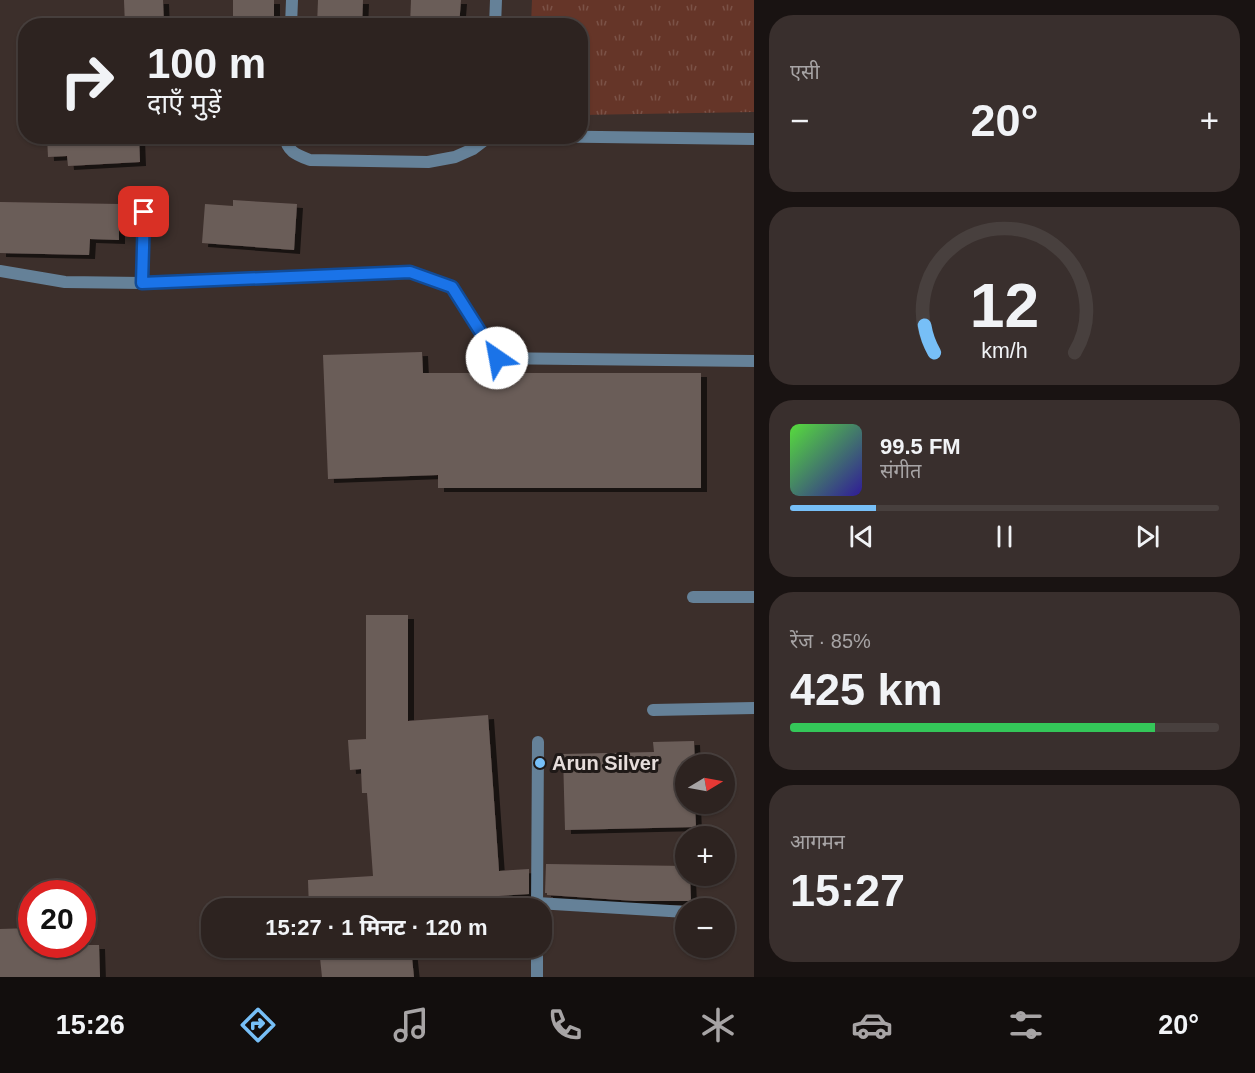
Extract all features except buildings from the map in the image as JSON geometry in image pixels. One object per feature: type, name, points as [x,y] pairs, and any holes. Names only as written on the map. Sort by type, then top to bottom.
[{"type":"street","points":[[291,18],[292,0]]},
{"type":"street","points":[[495,18],[496,0]]},
{"type":"street","points":[[588,137],[754,139]]},
{"type":"street","points":[[287,144],[294,154],[310,160],[417,162],[455,157],[479,144]]},
{"type":"street","points":[[142,283],[144,212]]},
{"type":"street","points":[[0,271],[65,282],[142,283],[410,272],[452,287],[497,358],[754,361]]},
{"type":"street","points":[[693,597],[754,597]]},
{"type":"street","points":[[653,710],[754,708]]},
{"type":"street","points":[[537,898],[538,741]]},
{"type":"street","points":[[552,907],[675,912]]},
{"type":"street","points":[[537,958],[537,977]]},
{"type":"green space","points":[[532,0],[754,0],[754,112],[588,115],[588,18],[531,18]]},
{"type":"place","name":"Arun Silver","points":[[540,763]]},
{"type":"route","points":[[144,212],[142,283],[410,272],[452,287],[497,358]]}]
